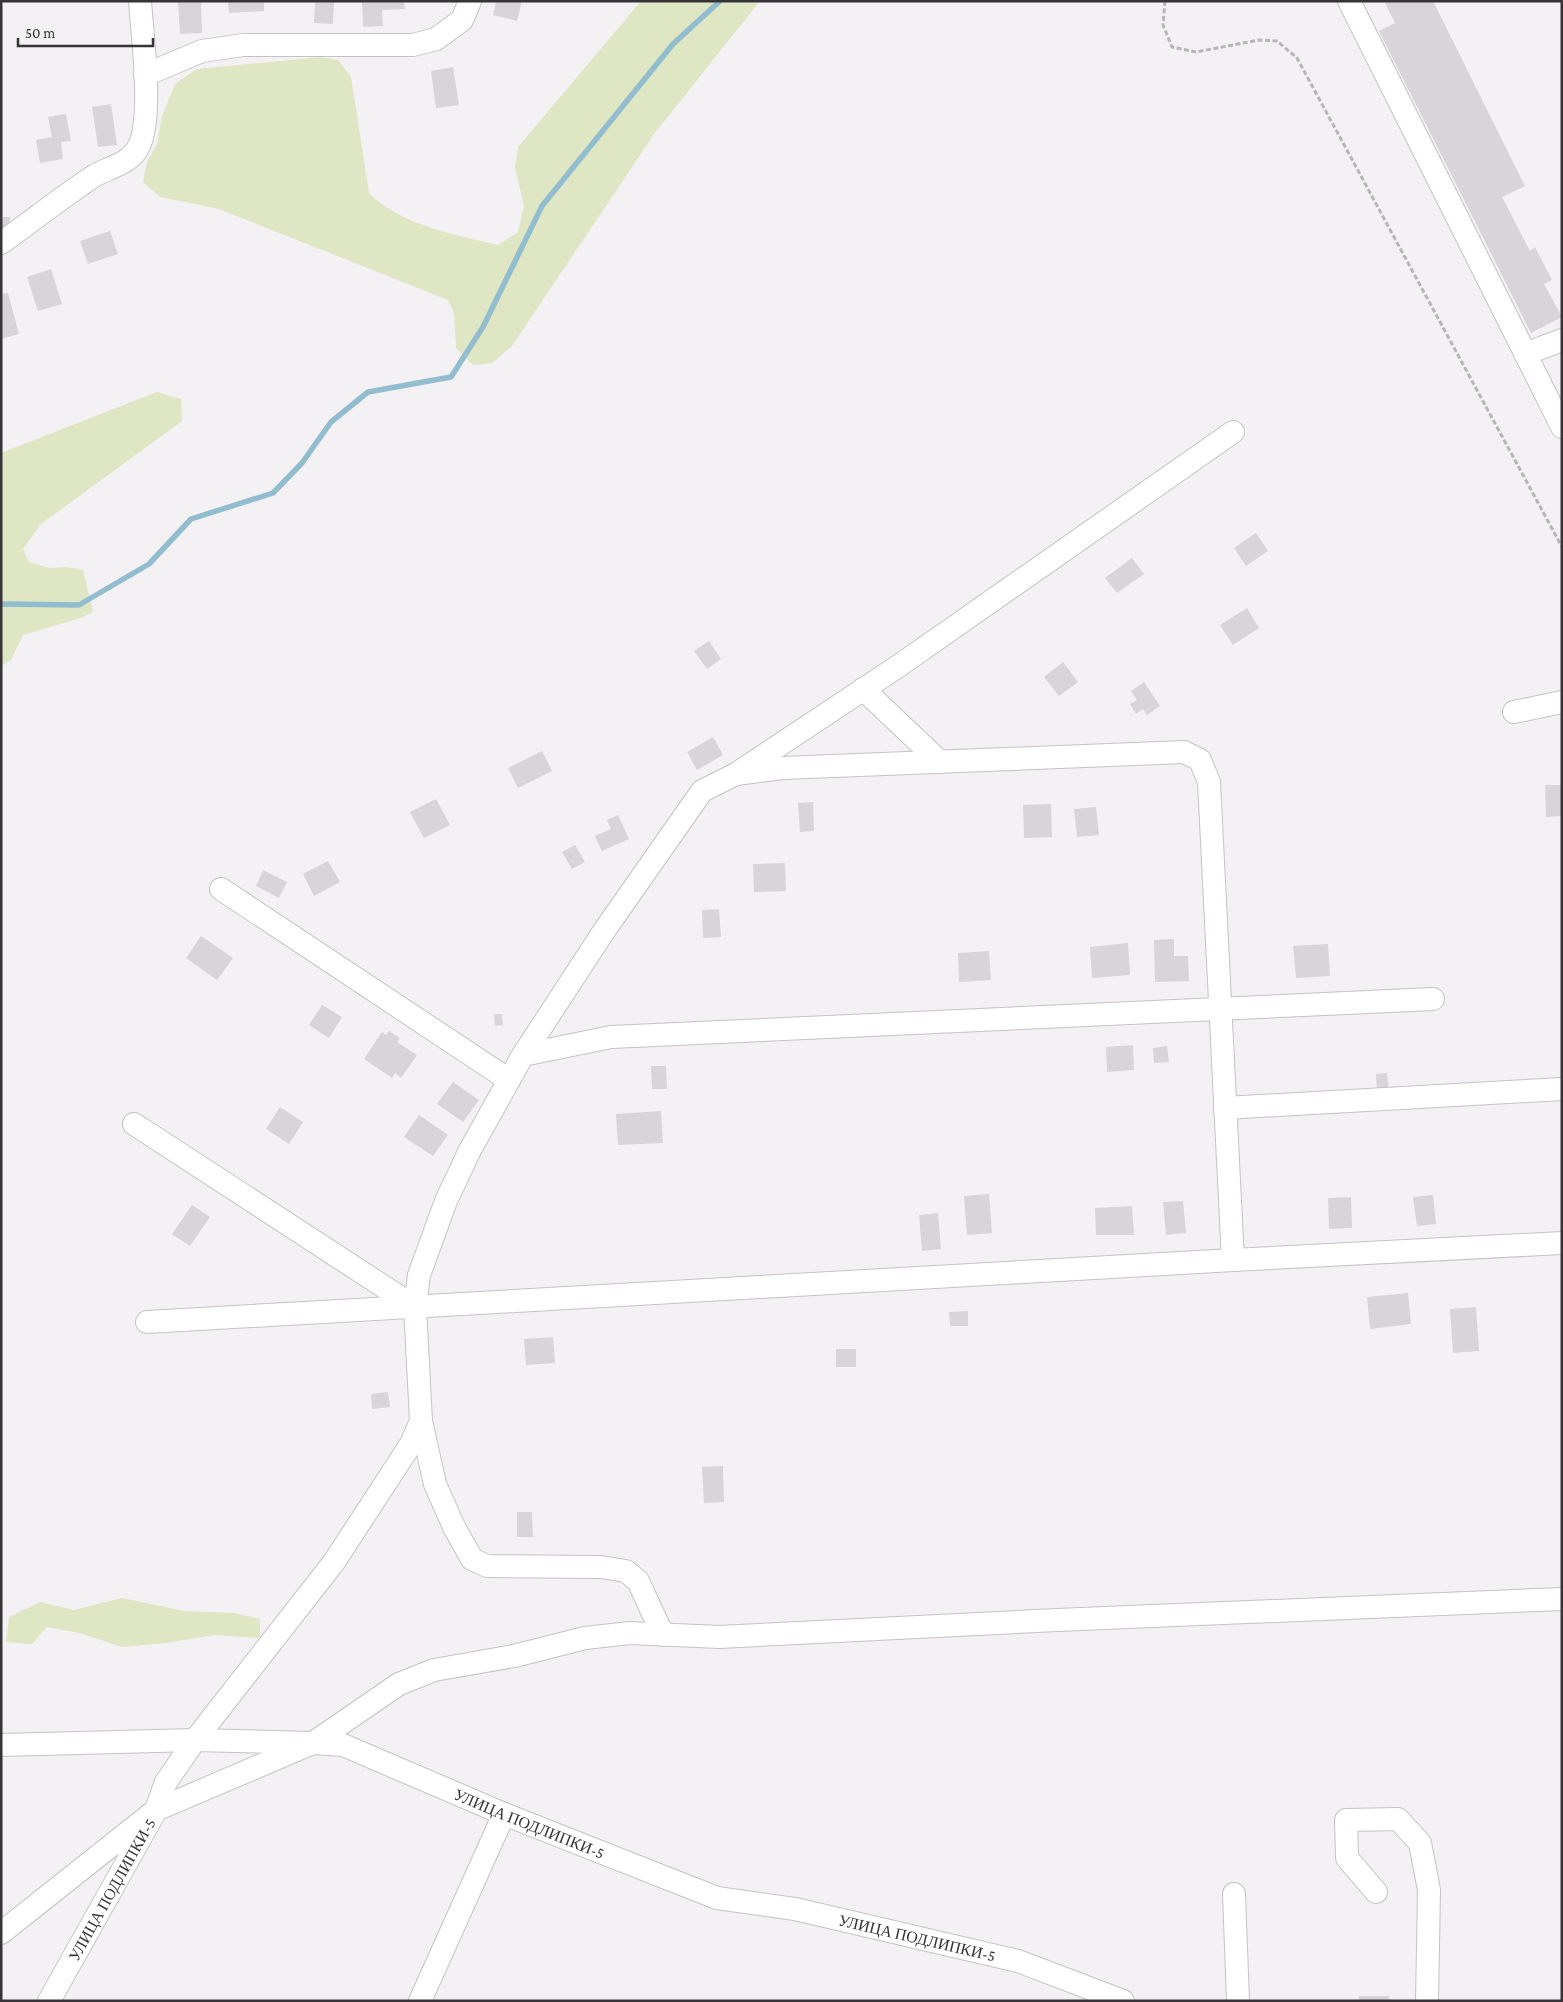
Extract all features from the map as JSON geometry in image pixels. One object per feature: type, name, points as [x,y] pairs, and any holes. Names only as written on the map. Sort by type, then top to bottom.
[{"type":"street","points":[[1,243],[96,175],[115,167],[136,152],[146,125],[140,1]]},
{"type":"street","points":[[145,75],[202,51],[243,45],[413,45],[436,40],[462,20],[470,1]]},
{"type":"street","points":[[1349,1],[1562,427]]},
{"type":"street","points":[[1525,354],[1562,340]]},
{"type":"street","points":[[663,1634],[638,1581],[626,1571],[600,1567],[487,1566],[472,1559],[454,1527],[435,1484],[421,1421],[415,1307],[419,1275],[446,1201],[470,1150],[523,1055],[604,932],[702,791],[736,774],[863,689],[1233,432]]},
{"type":"street","points":[[863,689],[940,762]]},
{"type":"street","points":[[1514,712],[1562,702]]},
{"type":"street","points":[[736,774],[783,768],[1184,752],[1200,760],[1209,782],[1233,1260]]},
{"type":"street","points":[[221,889],[509,1080]]},
{"type":"street","points":[[523,1055],[611,1037],[1433,998]]},
{"type":"street","points":[[1225,1108],[1562,1089]]},
{"type":"street","points":[[134,1124],[415,1307]]},
{"type":"street","points":[[147,1322],[1562,1243]]},
{"type":"street","points":[[1,1933],[156,1810],[166,1782],[195,1740],[334,1562],[411,1444],[421,1421]]},
{"type":"street","points":[[1,1746],[195,1740],[313,1743],[399,1684],[434,1670],[514,1656],[585,1638],[630,1633],[719,1637],[1067,1619],[1562,1599]]},
{"type":"street","name":"УЛИЦА ПОДЛИПКИ-5","points":[[49,2001],[156,1810],[313,1743],[343,1745],[504,1814],[717,1898],[795,1909],[1018,1961],[1123,2001]]},
{"type":"street","points":[[420,2001],[504,1814]]},
{"type":"street","points":[[1376,1892],[1347,1858],[1346,1820],[1398,1819],[1420,1843],[1429,1890],[1427,2001]]},
{"type":"street","points":[[1234,1894],[1238,2001]]},
{"type":"path","points":[[1165,1],[1163,25],[1172,47],[1196,52],[1259,40],[1277,41],[1297,58],[1562,546]]},
{"type":"green space","points":[[641,1],[760,1],[654,134],[512,346],[492,363],[473,365],[456,348],[454,313],[448,300],[219,209],[160,197],[143,182],[147,162],[157,144],[162,116],[175,84],[197,69],[320,57],[338,60],[351,77],[369,193],[397,214],[413,221],[498,245],[518,232],[524,206],[515,168],[518,147]]},
{"type":"green space","points":[[157,392],[181,399],[182,421],[41,524],[23,549],[29,562],[49,568],[67,567],[83,570],[93,612],[81,618],[23,635],[11,660],[1,666],[1,453]]},
{"type":"green space","points":[[122,1598],[185,1611],[234,1613],[260,1619],[260,1638],[215,1635],[165,1643],[122,1647],[80,1633],[47,1627],[32,1644],[6,1642],[9,1617],[40,1602],[74,1610]]},
{"type":"building","points":[[178,1],[201,1],[202,33],[180,34]]},
{"type":"building","points":[[228,1],[264,1],[264,11],[229,13]]},
{"type":"building","points":[[315,1],[334,1],[333,24],[314,23]]},
{"type":"building","points":[[362,1],[404,1],[405,9],[382,10],[383,26],[363,27]]},
{"type":"building","points":[[496,1],[522,1],[517,21],[493,15]]},
{"type":"building","points":[[1388,1],[1433,1],[1525,186],[1502,197],[1530,251],[1535,247],[1552,280],[1544,284],[1562,317],[1531,333],[1379,31],[1395,23],[1385,3]]},
{"type":"building","points":[[453,67],[459,105],[436,108],[431,71]]},
{"type":"building","points":[[111,104],[117,145],[98,147],[92,107]]},
{"type":"building","points":[[66,114],[71,141],[61,142],[63,159],[40,163],[36,140],[52,137],[48,117]]},
{"type":"building","points":[[1,217],[11,217],[8,226],[1,228]]},
{"type":"building","points":[[110,231],[118,254],[88,264],[80,241]]},
{"type":"building","points":[[51,269],[62,304],[38,311],[27,277]]},
{"type":"building","points":[[8,293],[19,334],[1,339],[1,294]]},
{"type":"building","points":[[1256,533],[1268,551],[1246,566],[1234,548]]},
{"type":"building","points":[[1132,558],[1144,574],[1117,593],[1105,578]]},
{"type":"building","points":[[1247,608],[1259,628],[1233,645],[1220,625]]},
{"type":"building","points":[[709,641],[721,659],[707,669],[694,651]]},
{"type":"building","points":[[1063,662],[1078,682],[1059,696],[1044,677]]},
{"type":"building","points":[[1144,682],[1160,706],[1147,715],[1143,709],[1136,714],[1130,704],[1137,700],[1131,691]]},
{"type":"building","points":[[713,737],[723,755],[697,770],[687,752]]},
{"type":"building","points":[[542,751],[552,771],[518,788],[508,768]]},
{"type":"building","points":[[1545,785],[1562,785],[1562,816],[1546,817]]},
{"type":"building","points":[[436,799],[450,825],[424,838],[410,812]]},
{"type":"building","points":[[813,802],[814,831],[800,832],[798,803]]},
{"type":"building","points":[[1051,804],[1052,837],[1024,838],[1023,805]]},
{"type":"building","points":[[1096,807],[1099,835],[1077,837],[1074,809]]},
{"type":"building","points":[[618,815],[629,839],[602,851],[595,836],[611,829],[607,820]]},
{"type":"building","points":[[575,845],[585,862],[572,869],[562,852]]},
{"type":"building","points":[[328,861],[340,882],[314,896],[303,874]]},
{"type":"building","points":[[785,863],[786,891],[754,892],[753,864]]},
{"type":"building","points":[[263,870],[287,882],[279,898],[256,886]]},
{"type":"building","points":[[719,909],[721,937],[703,938],[702,910]]},
{"type":"building","points":[[201,936],[233,958],[217,980],[186,958]]},
{"type":"building","points":[[1174,939],[1174,956],[1188,956],[1189,981],[1155,982],[1154,940]]},
{"type":"building","points":[[1128,943],[1130,975],[1092,978],[1090,947]]},
{"type":"building","points":[[1328,944],[1330,976],[1296,978],[1293,946]]},
{"type":"building","points":[[989,951],[991,980],[959,982],[958,953]]},
{"type":"building","points":[[322,1005],[342,1017],[329,1038],[309,1025]]},
{"type":"building","points":[[494,1014],[502,1014],[503,1025],[495,1026]]},
{"type":"building","points":[[389,1031],[400,1038],[397,1042],[417,1055],[401,1078],[395,1073],[392,1078],[364,1059],[382,1032],[386,1035]]},
{"type":"building","points":[[1133,1045],[1134,1070],[1107,1072],[1106,1047]]},
{"type":"building","points":[[1167,1046],[1169,1062],[1154,1063],[1153,1048]]},
{"type":"building","points":[[651,1066],[666,1066],[667,1089],[652,1089]]},
{"type":"building","points":[[1387,1073],[1389,1091],[1377,1092],[1376,1074]]},
{"type":"building","points":[[453,1082],[479,1100],[463,1122],[437,1104]]},
{"type":"building","points":[[280,1107],[303,1122],[289,1144],[266,1129]]},
{"type":"building","points":[[661,1111],[663,1143],[618,1145],[616,1114]]},
{"type":"building","points":[[419,1115],[448,1135],[433,1156],[404,1137]]},
{"type":"building","points":[[989,1194],[992,1233],[967,1235],[964,1196]]},
{"type":"building","points":[[1433,1195],[1436,1224],[1417,1226],[1413,1197]]},
{"type":"building","points":[[1351,1197],[1352,1228],[1329,1229],[1328,1198]]},
{"type":"building","points":[[1183,1201],[1186,1233],[1166,1235],[1163,1202]]},
{"type":"building","points":[[192,1205],[210,1217],[190,1246],[172,1234]]},
{"type":"building","points":[[1132,1206],[1134,1235],[1096,1235],[1095,1208]]},
{"type":"building","points":[[938,1213],[941,1249],[922,1251],[919,1215]]},
{"type":"building","points":[[1408,1293],[1411,1324],[1370,1329],[1367,1297]]},
{"type":"building","points":[[1476,1307],[1479,1351],[1453,1353],[1450,1309]]},
{"type":"building","points":[[968,1311],[968,1326],[950,1326],[949,1312]]},
{"type":"building","points":[[553,1337],[555,1363],[526,1365],[524,1339]]},
{"type":"building","points":[[836,1349],[856,1349],[856,1367],[836,1367]]},
{"type":"building","points":[[388,1392],[390,1407],[372,1409],[371,1394]]},
{"type":"building","points":[[723,1466],[724,1502],[704,1503],[702,1467]]},
{"type":"building","points":[[517,1512],[532,1512],[533,1537],[517,1537]]},
{"type":"building","points":[[1359,1996],[1389,1996],[1389,2001],[1359,2001]]},
{"type":"waterway","points":[[1,604],[79,605],[149,564],[191,519],[273,493],[302,463],[331,422],[368,392],[451,377],[483,327],[542,206],[673,44],[720,1]]}]
